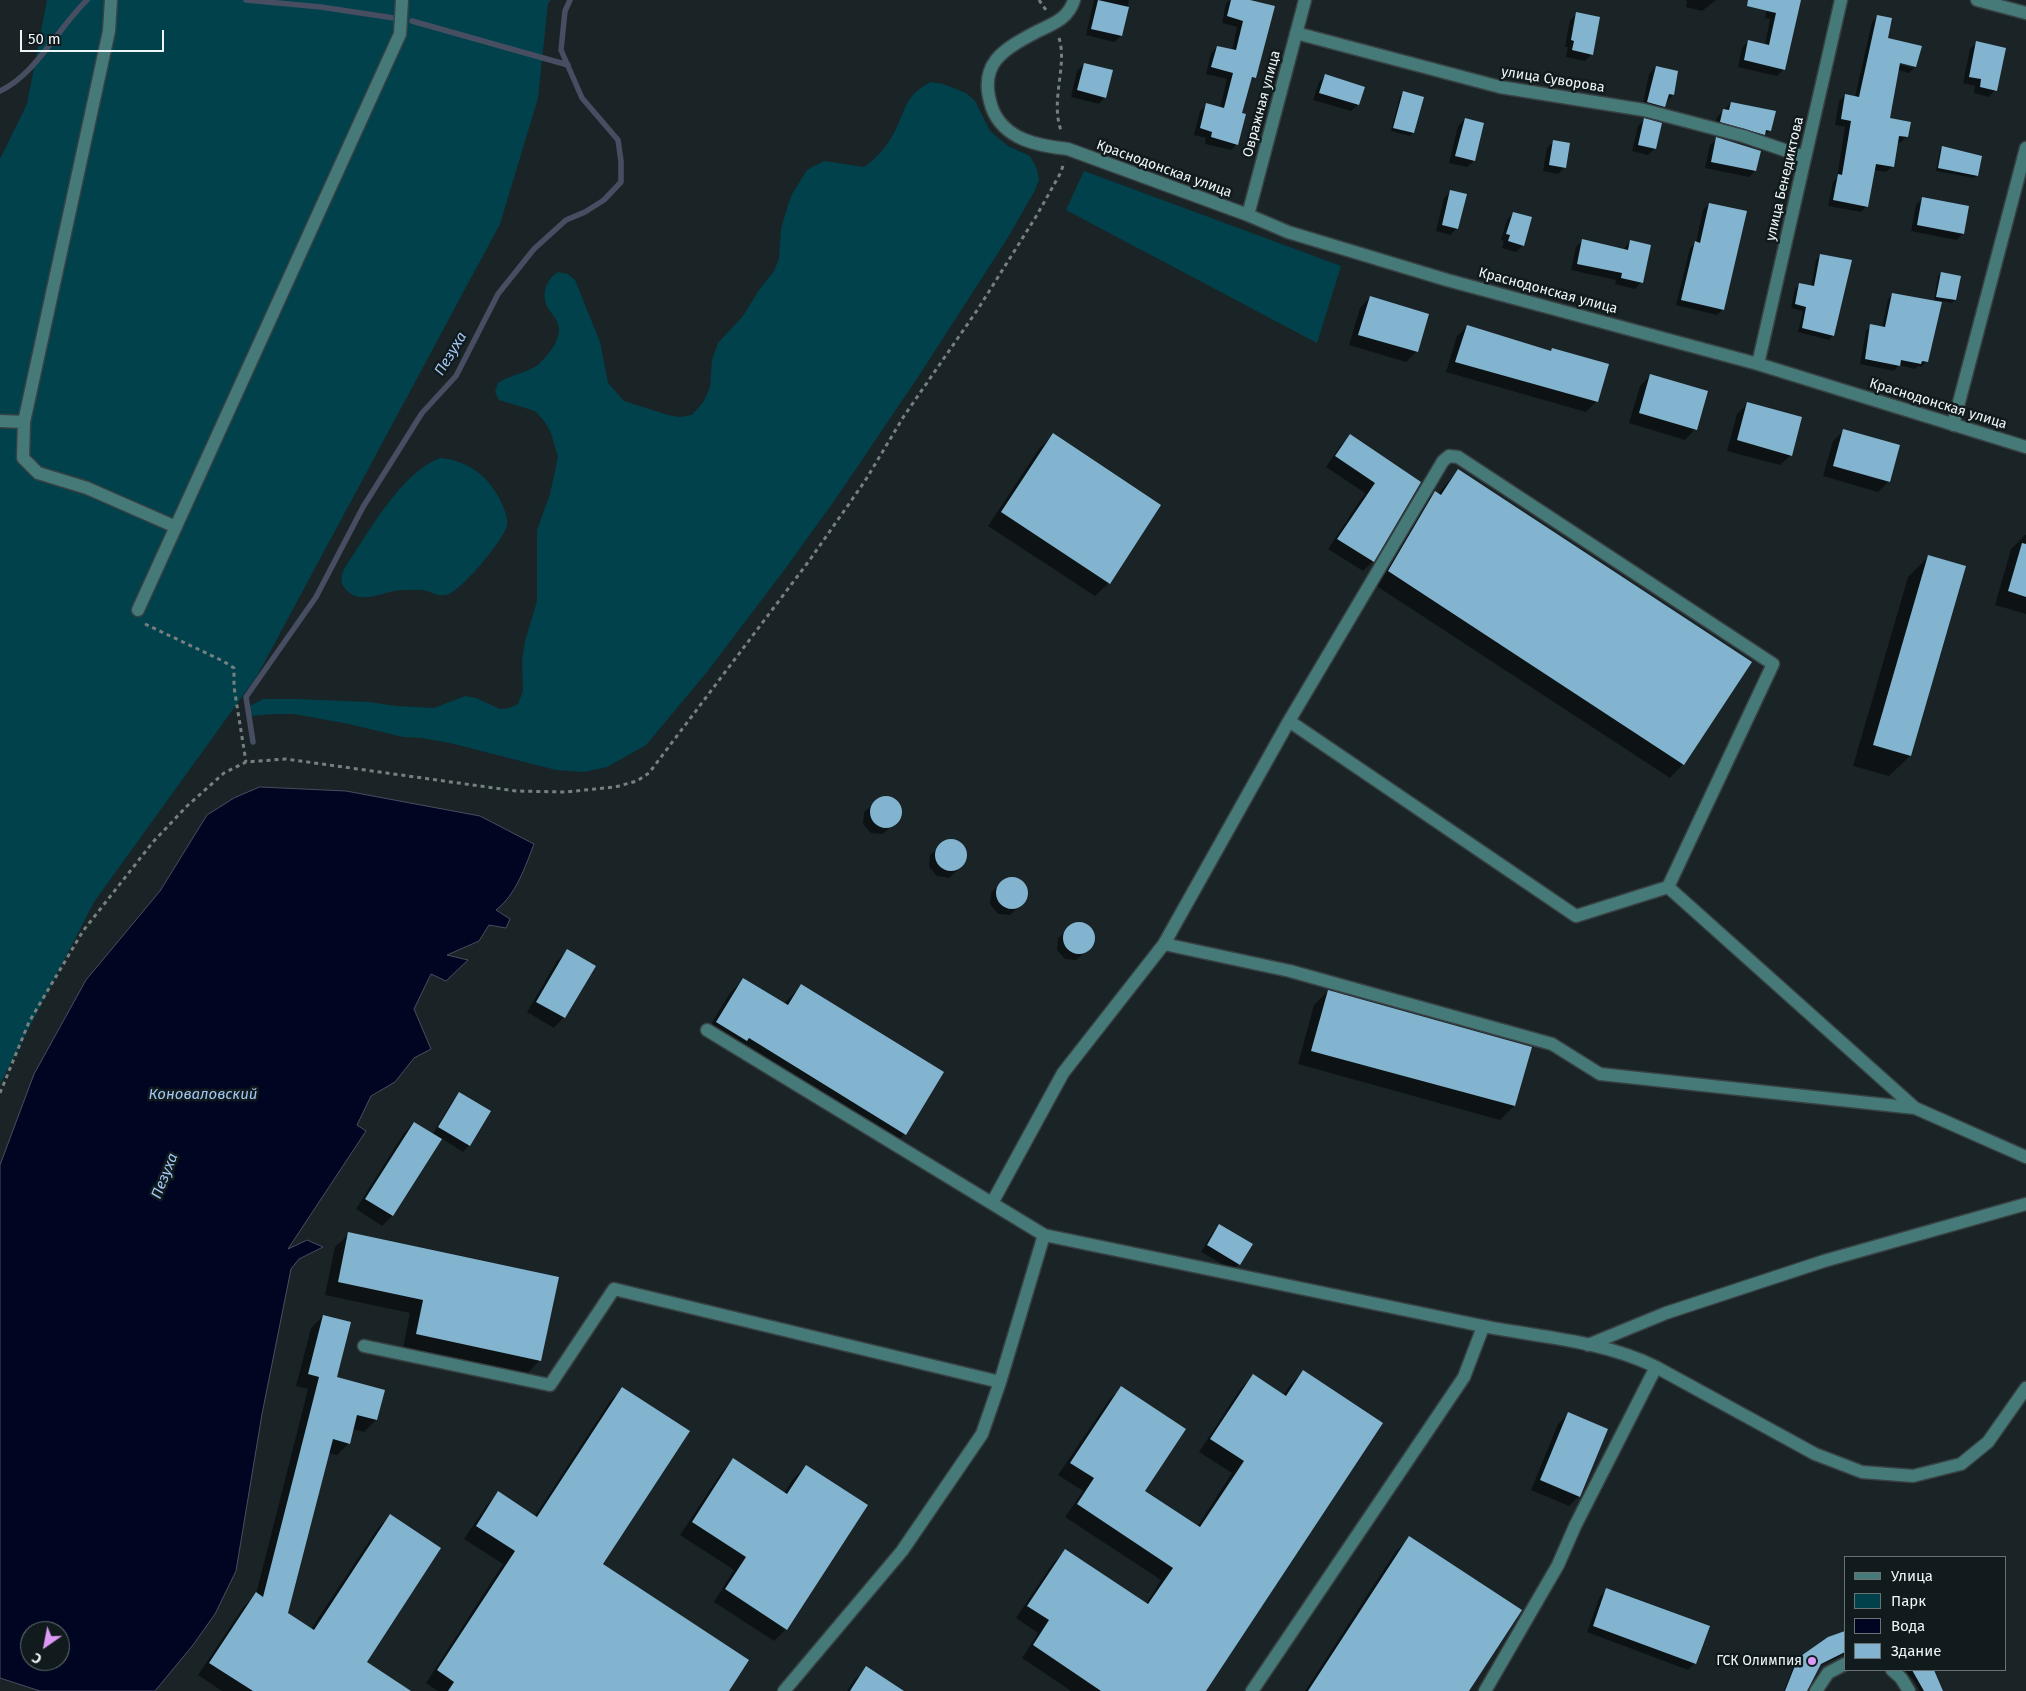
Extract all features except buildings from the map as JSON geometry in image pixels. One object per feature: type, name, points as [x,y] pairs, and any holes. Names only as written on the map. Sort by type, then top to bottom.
[{"type":"street","points":[[111,0],[109,31],[24,422],[22,458],[38,473],[88,488],[176,527]]},
{"type":"street","points":[[138,610],[400,34],[402,0]]},
{"type":"street","points":[[1055,24],[1067,14],[1074,0]]},
{"type":"street","name":"Овражная улица","points":[[1248,215],[1305,0]]},
{"type":"street","name":"улица Бенедиктова","points":[[1758,364],[1841,0]]},
{"type":"street","points":[[1977,0],[2026,13]]},
{"type":"street","name":"Краснодонская улица","points":[[1055,24],[1038,31],[1000,55],[988,74],[986,85],[995,116],[1006,130],[1043,146],[1068,149],[1248,215],[1288,232],[1447,280],[1758,364],[2026,448]]},
{"type":"street","name":"улица Суворова","points":[[1296,33],[1500,87],[1644,110],[1743,136],[1805,157]]},
{"type":"street","points":[[1953,425],[2026,148]]},
{"type":"street","points":[[0,421],[24,422]]},
{"type":"street","points":[[992,1203],[1064,1073],[1164,944],[1289,721],[1443,461],[1449,456],[1458,457],[1774,664],[1668,887],[1576,916],[1289,721]]},
{"type":"street","points":[[1668,887],[1916,1108],[2026,1157]]},
{"type":"street","points":[[1164,944],[1290,971],[1552,1044],[1600,1074],[1916,1108]]},
{"type":"street","points":[[707,1030],[1044,1235],[1483,1327],[1588,1345],[1636,1357],[1815,1454],[1862,1472],[1914,1476],[1961,1464],[1988,1442],[2026,1388]]},
{"type":"street","points":[[1588,1345],[1666,1313],[1815,1264],[2026,1204]]},
{"type":"street","points":[[784,1691],[902,1551],[982,1434],[1000,1382],[1044,1235]]},
{"type":"street","points":[[364,1346],[550,1385],[614,1289],[1000,1382]]},
{"type":"street","points":[[1252,1691],[1464,1377],[1483,1327]]},
{"type":"street","points":[[1485,1691],[1558,1565],[1575,1526],[1656,1368]]},
{"type":"street","points":[[1816,1691],[1828,1673],[1844,1665]]},
{"type":"street","points":[[1893,1671],[1901,1678],[1909,1691]]},
{"type":"path","points":[[0,1093],[29,1022],[83,930],[153,842],[187,806],[224,773],[246,762],[286,759],[516,791],[565,792],[615,787],[637,781],[649,773],[809,561],[865,481],[904,416],[978,309],[1037,215],[1060,172],[1068,149],[1058,124],[1058,86],[1062,57],[1061,43],[1055,24],[1039,0]]},
{"type":"path","points":[[138,610],[139,618],[142,622],[234,668],[234,687],[246,762]]},
{"type":"green space","points":[[47,0],[551,0],[548,3],[538,98],[500,224],[257,676],[94,902],[0,1084],[0,159],[27,104]]},
{"type":"green space","points":[[931,82],[943,84],[966,93],[975,101],[990,131],[1008,146],[1030,156],[1037,169],[1039,180],[1034,192],[1007,239],[920,374],[839,494],[707,672],[646,745],[607,767],[584,772],[556,770],[450,743],[403,737],[349,724],[294,714],[249,716],[248,707],[263,699],[369,702],[396,706],[434,708],[465,696],[476,698],[500,709],[518,704],[523,691],[522,661],[525,641],[537,601],[537,530],[550,494],[558,457],[551,433],[545,422],[535,411],[499,400],[495,392],[498,383],[540,363],[555,344],[559,335],[559,326],[545,301],[545,291],[548,282],[558,272],[568,274],[575,280],[600,342],[608,383],[624,401],[668,415],[679,417],[692,415],[704,401],[710,387],[712,360],[718,343],[743,316],[759,290],[774,271],[779,259],[781,229],[788,205],[792,194],[807,170],[824,161],[864,167],[879,154],[888,142],[896,130],[909,100],[921,88]]},
{"type":"green space","points":[[1084,171],[1341,266],[1317,343],[1066,210]]},
{"type":"green space","points":[[440,458],[466,465],[481,475],[493,488],[507,518],[507,525],[499,541],[464,583],[449,594],[440,595],[425,590],[397,590],[372,596],[357,597],[350,593],[342,583],[341,578],[344,569],[374,523],[411,477],[425,466]]},
{"type":"water","name":"Коноваловский","points":[[260,787],[346,791],[480,816],[534,844],[514,889],[496,910],[510,919],[506,928],[489,925],[479,941],[447,955],[468,960],[446,981],[431,974],[414,1009],[431,1049],[414,1058],[395,1082],[371,1096],[357,1125],[366,1131],[288,1249],[307,1240],[323,1247],[299,1259],[291,1269],[262,1414],[236,1571],[215,1614],[193,1645],[155,1691],[40,1691],[0,1678],[0,1165],[34,1074],[86,980],[160,891],[207,815],[234,798]]},
{"type":"waterway","points":[[0,91],[25,74],[87,0]]},
{"type":"waterway","points":[[246,0],[321,7],[394,18]]},
{"type":"waterway","name":"Пезуха","points":[[253,742],[246,697],[316,597],[363,507],[422,413],[456,376],[498,294],[534,249],[566,220],[585,212],[604,200],[621,182],[618,140],[582,98],[561,50],[565,11],[570,0]]},
{"type":"waterway","points":[[412,21],[568,65]]},
{"type":"place","name":"ГСК Олимпия","points":[[1812,1661]]}]
